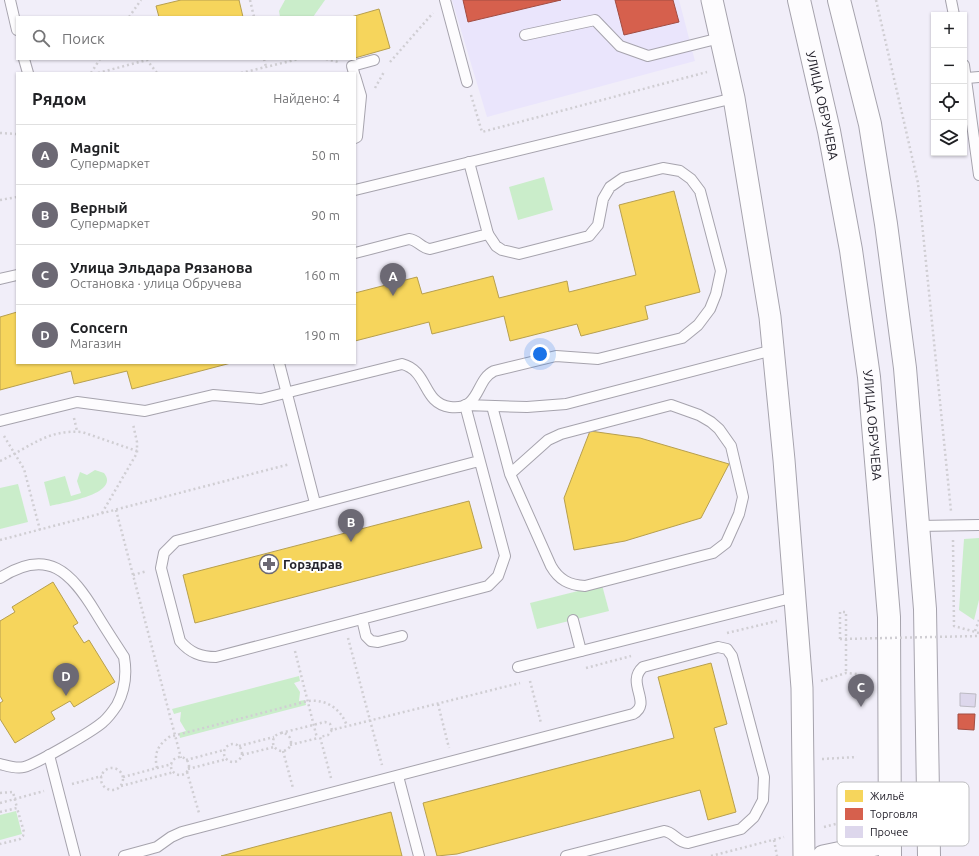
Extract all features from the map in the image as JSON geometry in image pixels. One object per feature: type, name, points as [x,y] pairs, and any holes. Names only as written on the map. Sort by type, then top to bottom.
[{"type":"main road","name":"УЛИЦА ОБРУЧЕВА","points":[[799,0],[831,138],[869,376],[889,617],[890,782]]},
{"type":"main road","points":[[839,0],[870,124],[886,224],[905,368],[925,609],[927,782]]},
{"type":"main road","points":[[928,846],[928,856]]},
{"type":"street","points":[[712,0],[734,98],[770,317],[802,688],[804,856]]},
{"type":"street","points":[[823,856],[890,849]]},
{"type":"lane","points":[[10,0],[16,26]]},
{"type":"lane","points":[[446,0],[466,82]]},
{"type":"lane","points":[[951,0],[953,12]]},
{"type":"lane","points":[[525,35],[595,20],[620,46],[648,56],[720,38]]},
{"type":"lane","points":[[24,60],[28,72]]},
{"type":"lane","points":[[354,72],[352,66],[374,60]]},
{"type":"lane","points":[[979,77],[967,78],[979,175]]},
{"type":"lane","points":[[356,78],[361,96],[358,137],[356,138]]},
{"type":"lane","points":[[356,190],[734,98]]},
{"type":"lane","points":[[465,405],[478,394],[486,376],[494,371],[556,356],[598,359],[682,338],[698,325],[710,309],[716,294],[721,271],[700,191],[692,179],[680,171],[663,168],[623,178],[610,188],[603,199],[598,225],[589,236],[519,254],[502,250],[496,246],[488,234],[469,162]]},
{"type":"lane","points":[[356,253],[409,239],[415,240],[422,247],[430,249],[488,234]]},
{"type":"lane","points":[[0,280],[16,275]]},
{"type":"lane","points":[[0,421],[77,402],[130,410],[153,410],[213,395],[258,400],[402,364],[418,373],[432,398],[440,404],[454,408],[465,405],[544,406],[576,402],[773,350]]},
{"type":"lane","points":[[278,364],[315,504]]},
{"type":"lane","points":[[465,405],[480,461],[504,556],[498,576],[488,586],[216,657],[207,657],[191,651],[180,641],[161,564],[164,553],[169,547],[181,539],[480,461]]},
{"type":"lane","points":[[492,406],[510,474],[551,566],[556,574],[564,581],[573,585],[585,586],[713,553],[726,543],[742,505],[741,487],[730,446],[719,429],[699,415],[671,405],[561,434],[548,440],[510,474]]},
{"type":"lane","points":[[918,526],[979,525]]},
{"type":"lane","points":[[0,578],[13,570],[28,565],[44,565],[63,571],[81,588],[124,658],[125,669],[124,686],[116,705],[108,717],[102,722],[31,765],[22,767],[0,764]]},
{"type":"lane","points":[[518,667],[795,596]]},
{"type":"lane","points":[[362,619],[366,636],[371,641],[378,642],[402,636]]},
{"type":"lane","points":[[573,620],[581,651]]},
{"type":"lane","points":[[124,856],[157,847],[176,834],[633,714],[639,710],[642,703],[636,681],[637,675],[643,667],[718,647],[727,649],[732,656],[764,777],[765,790],[760,808],[754,817],[741,829],[688,842],[680,841],[673,834],[664,831],[566,856]]},
{"type":"lane","points":[[49,755],[75,856]]},
{"type":"lane","points":[[398,776],[419,856]]},
{"type":"path","points":[[130,16],[140,0]]},
{"type":"path","points":[[250,0],[254,16]]},
{"type":"path","points":[[876,0],[918,183],[953,526],[954,626],[975,630],[979,634]]},
{"type":"path","points":[[393,57],[435,11]]},
{"type":"path","points":[[92,72],[99,60]]},
{"type":"path","points":[[102,72],[147,60],[156,72]]},
{"type":"path","points":[[264,60],[266,67]]},
{"type":"path","points":[[245,72],[295,60]]},
{"type":"path","points":[[466,82],[482,132],[728,67]]},
{"type":"path","points":[[0,133],[16,134]]},
{"type":"path","points":[[0,200],[16,197]]},
{"type":"path","points":[[102,513],[137,451],[130,410]]},
{"type":"path","points":[[0,430],[27,477],[40,530]]},
{"type":"path","points":[[0,461],[44,437],[77,431],[137,451]]},
{"type":"path","points":[[0,540],[304,461]]},
{"type":"path","points":[[116,510],[181,758]]},
{"type":"path","points":[[846,673],[846,612],[840,612],[840,639],[979,634]]},
{"type":"path","points":[[975,630],[979,620]]},
{"type":"path","points":[[344,623],[385,779]]},
{"type":"path","points":[[291,637],[314,725],[335,792]]},
{"type":"path","points":[[802,688],[846,673],[858,674]]},
{"type":"path","points":[[530,681],[545,737]]},
{"type":"path","points":[[157,768],[155,758],[159,746],[169,737],[308,701],[321,701],[329,704],[344,716],[347,726]]},
{"type":"path","points":[[438,704],[453,761]]},
{"type":"path","points":[[283,751],[290,745],[328,735],[332,730],[370,720]]},
{"type":"path","points":[[123,777],[172,764],[173,760],[181,758],[186,760],[224,750],[229,745],[239,746],[327,722],[331,726],[332,730]]},
{"type":"path","points":[[281,734],[289,737],[290,745]]},
{"type":"path","points":[[274,737],[274,747]]},
{"type":"path","points":[[239,746],[242,755]]},
{"type":"path","points":[[121,786],[123,777],[118,770],[110,768],[102,776],[102,785],[105,788],[113,790],[121,786],[174,772],[181,775],[188,770],[227,759],[235,762],[242,755],[274,747],[283,751]]},
{"type":"path","points":[[224,750],[227,759]]},
{"type":"path","points":[[283,751],[297,802]]},
{"type":"path","points":[[837,758],[857,757]]},
{"type":"path","points":[[186,760],[203,827]]},
{"type":"path","points":[[172,764],[174,772]]},
{"type":"path","points":[[0,793],[13,792],[23,836],[20,839],[0,844]]},
{"type":"path","points":[[0,812],[17,808]]},
{"type":"path","points":[[774,840],[777,856]]},
{"type":"shaded area","points":[[452,0],[679,0],[695,61],[487,117]]},
{"type":"green space","points":[[285,0],[325,0],[314,16],[280,16],[279,11]]},
{"type":"green space","points":[[544,177],[553,210],[518,220],[509,187]]},
{"type":"green space","points":[[95,470],[104,473],[107,480],[104,487],[98,492],[77,500],[50,506],[44,482],[65,476],[71,496],[81,493],[77,481],[80,472],[87,475]]},
{"type":"green space","points":[[18,484],[28,522],[0,529],[0,488]]},
{"type":"green space","points":[[979,538],[979,600],[974,620],[959,610],[964,539]]},
{"type":"green space","points":[[602,585],[609,611],[537,629],[530,603]]},
{"type":"green space","points":[[299,676],[300,681],[294,683],[300,692],[299,701],[305,700],[306,705],[180,738],[179,733],[186,731],[180,721],[181,712],[174,714],[172,709]]},
{"type":"green space","points":[[16,811],[22,834],[0,840],[0,815]]},
{"type":"building: Жильё","points":[[181,0],[239,0],[243,16],[159,16],[156,6]]},
{"type":"building: Жильё","points":[[379,9],[390,48],[356,58],[356,16],[354,16]]},
{"type":"building: Жильё","points":[[674,191],[700,292],[645,306],[648,319],[581,336],[577,324],[510,341],[504,316],[432,334],[429,322],[356,341],[356,293],[417,277],[422,294],[493,276],[499,298],[567,281],[569,292],[636,275],[619,205]]},
{"type":"building: Жильё","points":[[16,312],[16,364],[227,364],[132,389],[127,371],[74,384],[71,371],[0,390],[0,317]]},
{"type":"building: Жильё","points":[[590,431],[640,438],[729,464],[701,518],[625,541],[574,550],[564,498]]},
{"type":"building: Жильё","points":[[469,501],[482,548],[195,623],[183,575]]},
{"type":"building: Жильё","points":[[53,582],[78,623],[73,626],[84,643],[89,640],[115,682],[74,707],[70,701],[51,712],[55,719],[15,743],[0,719],[0,703],[3,701],[0,696],[0,621],[15,612],[12,607]]},
{"type":"building: Жильё","points":[[711,663],[727,724],[714,728],[736,812],[708,820],[700,790],[457,854],[437,856],[423,803],[674,738],[658,677]]},
{"type":"building: Жильё","points":[[391,812],[402,856],[221,856],[262,845]]},
{"type":"building: Торговля","points":[[463,0],[561,0],[468,22]]},
{"type":"building: Торговля","points":[[615,0],[673,0],[679,22],[624,35]]},
{"type":"building: Торговля","points":[[958,714],[975,714],[974,730],[958,729]]},
{"type":"building: Прочее","points":[[960,693],[976,694],[975,707],[960,706]]},
{"type":"place","name":"Magnit","points":[[393,296]]},
{"type":"place","name":"Верный","points":[[351,542]]},
{"type":"place","name":"Горздрав","points":[[269,564]]},
{"type":"place","name":"Concern","points":[[66,696]]},
{"type":"place","name":"Улица Эльдара Рязанова","points":[[861,707]]}]
